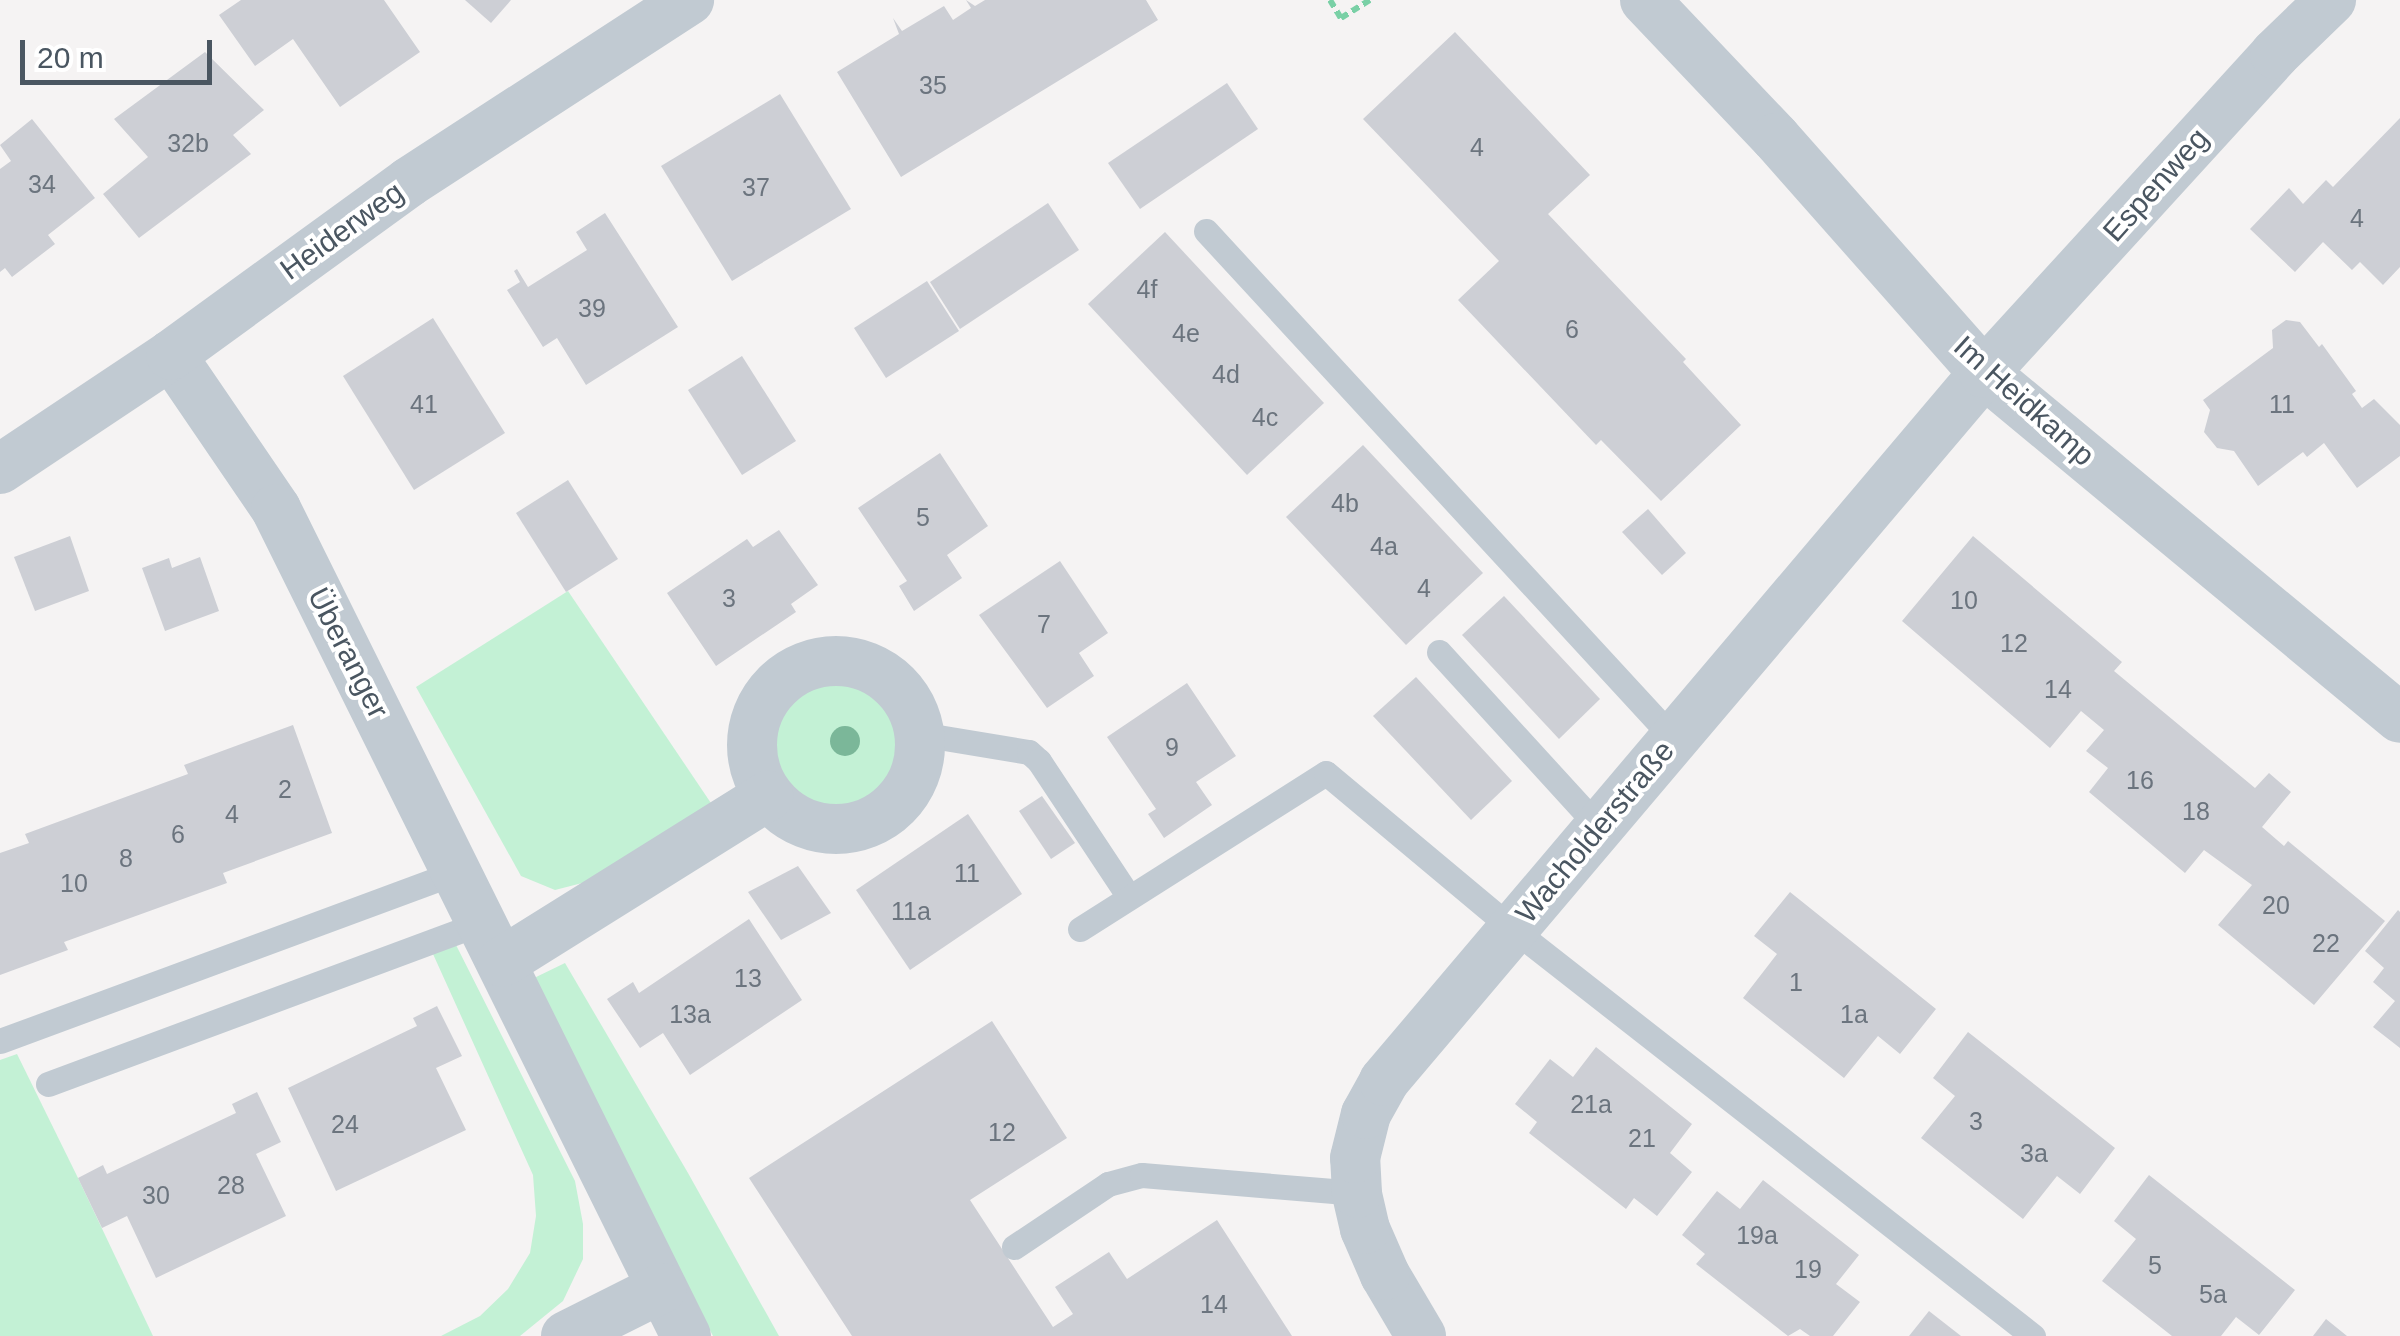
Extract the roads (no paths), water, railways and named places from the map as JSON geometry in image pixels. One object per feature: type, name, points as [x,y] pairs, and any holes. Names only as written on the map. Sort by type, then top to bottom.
[{"type":"street","name":"Heiderweg","points":[[0,469],[171,356],[409,182],[689,0]]},
{"type":"street","name":"Im Heidkamp","points":[[1645,0],[1776,138],[1984,373],[2400,718]]},
{"type":"street","name":"Espenweg","points":[[1984,373],[2275,54],[2331,0]]},
{"type":"street","name":"Überanger","points":[[171,356],[276,509],[686,1336]]},
{"type":"street","name":"Wacholderstraße","points":[[1421,1336],[1385,1275],[1365,1228],[1357,1193],[1355,1158],[1366,1114],[1384,1080],[1984,373]]},
{"type":"street","points":[[833,660],[863,664],[877,672],[910,704],[920,734],[919,762],[910,787],[892,808],[868,824],[842,830],[814,827],[789,816],[768,796],[754,769],[750,738],[759,708],[777,683],[803,666],[833,660]]},
{"type":"street","points":[[492,943],[768,796]]},
{"type":"street","points":[[566,1336],[662,1288]]},
{"type":"lane","points":[[1206,231],[1673,738]]},
{"type":"lane","points":[[1438,652],[1599,827]]},
{"type":"lane","points":[[920,734],[1029,752],[1040,761],[1129,897]]},
{"type":"lane","points":[[1080,929],[1326,773],[1514,930],[2033,1336]]},
{"type":"lane","points":[[0,1041],[457,872]]},
{"type":"lane","points":[[48,1084],[492,943]]},
{"type":"lane","points":[[1014,1247],[1108,1184],[1142,1174],[1357,1193]]}]
